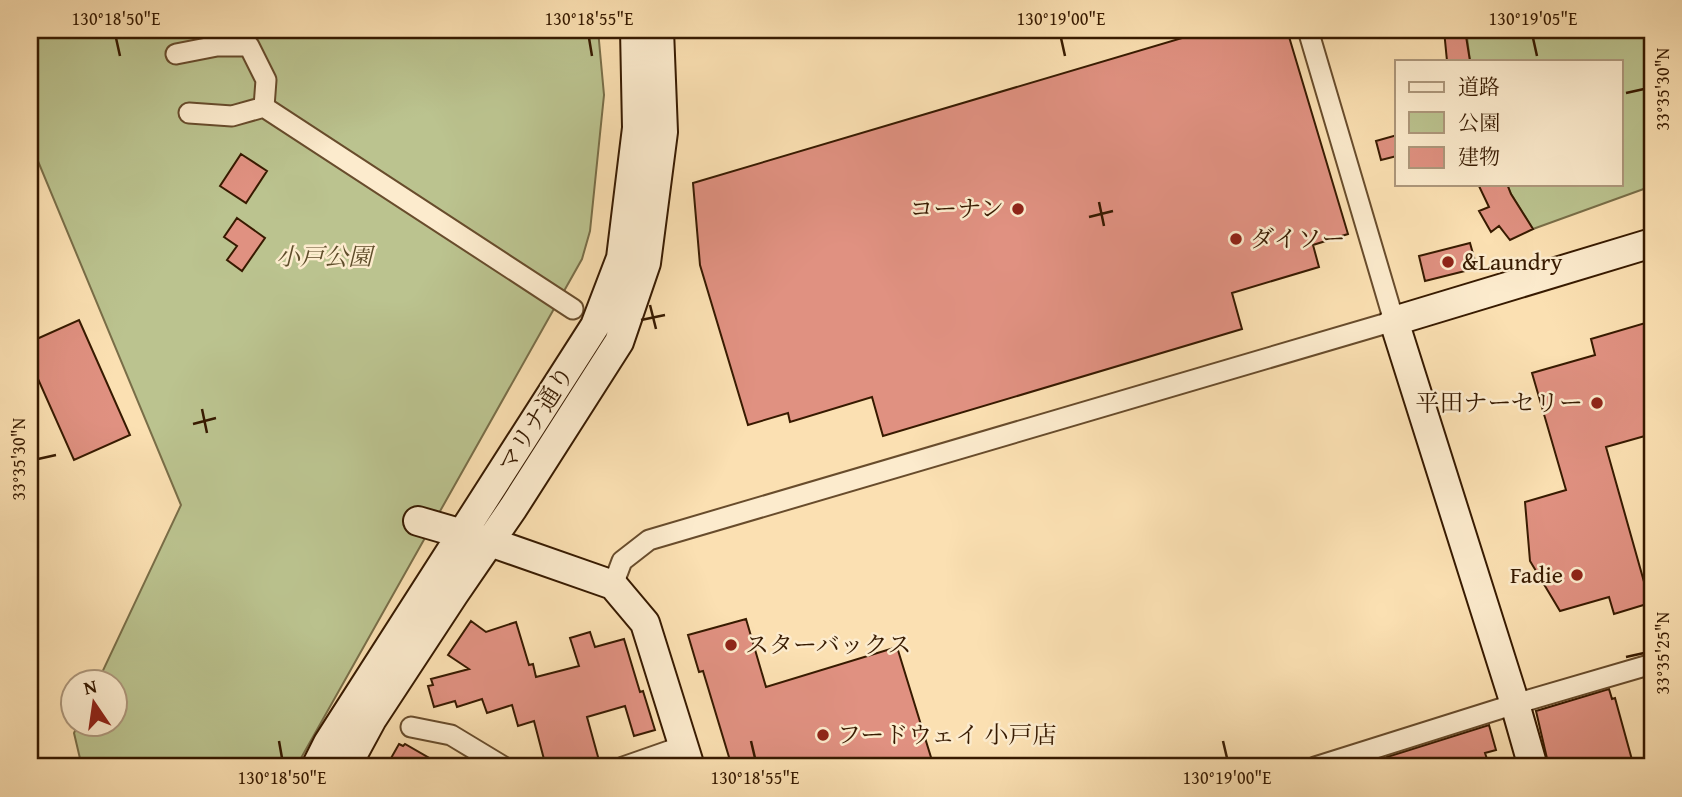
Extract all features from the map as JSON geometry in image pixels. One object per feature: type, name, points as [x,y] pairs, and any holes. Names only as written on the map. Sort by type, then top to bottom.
[{"type":"street","name":"マリナ通り","points":[[316,767],[328,743],[594,326],[621,258],[637,128],[635,30]]},
{"type":"street","name":"マリナ通り","points":[[346,767],[372,719],[620,342],[646,264],[663,132],[659,30]]},
{"type":"street","points":[[1308,30],[1394,321],[1533,767]]},
{"type":"street","points":[[176,54],[217,46],[249,46],[266,80],[264,107]]},
{"type":"street","points":[[189,113],[232,116],[264,107],[573,309]]},
{"type":"street","points":[[613,585],[622,561],[649,540],[1652,243]]},
{"type":"street","points":[[418,522],[463,533],[613,585],[645,623],[687,757],[623,767]]},
{"type":"street","points":[[1315,767],[1652,664]]},
{"type":"street","points":[[411,727],[451,735],[504,767]]},
{"type":"green space","name":"小戸公園","points":[[30,30],[598,30],[604,95],[590,231],[582,259],[296,767],[82,767],[75,738],[130,738],[130,668],[104,668],[181,505],[30,142]]},
{"type":"green space","points":[[1466,30],[1652,30],[1652,186],[1533,229],[1508,186],[1622,186],[1622,60],[1470,60]]},
{"type":"building","name":"コーナン","points":[[1209,30],[1287,30],[1348,234],[1313,245],[1319,267],[1232,293],[1242,329],[883,436],[872,397],[790,422],[788,413],[748,425],[700,265],[693,183]]},
{"type":"building","points":[[1444,30],[1465,30],[1470,60],[1447,60]]},
{"type":"building","points":[[1395,136],[1395,156],[1381,160],[1376,141]]},
{"type":"building","points":[[241,154],[267,171],[246,203],[220,186]]},
{"type":"building","points":[[1479,186],[1508,186],[1533,229],[1510,240],[1499,226],[1491,232],[1479,211],[1489,207]]},
{"type":"building","points":[[237,218],[265,238],[242,271],[227,260],[237,246],[224,237]]},
{"type":"building","name":"&Laundry","points":[[1470,243],[1477,268],[1425,281],[1419,256]]},
{"type":"building","points":[[79,320],[130,435],[74,460],[30,361],[30,342]]},
{"type":"building","points":[[1652,321],[1652,434],[1606,447],[1650,603],[1614,614],[1609,597],[1560,611],[1530,561],[1525,502],[1566,490],[1532,373],[1595,355],[1591,339]]},
{"type":"building","name":"フードウェイ 小戸店","points":[[746,619],[766,687],[897,647],[934,767],[732,767],[703,671],[699,672],[688,635]]},
{"type":"building","points":[[471,621],[486,632],[516,622],[529,665],[533,664],[536,677],[579,666],[570,638],[590,632],[595,647],[624,639],[655,730],[634,736],[625,706],[587,717],[600,764],[588,767],[546,767],[534,721],[518,726],[512,705],[487,713],[482,699],[457,707],[455,701],[434,707],[428,686],[433,685],[431,679],[469,669],[448,655]]},
{"type":"building","points":[[1609,689],[1612,699],[1615,698],[1634,767],[1549,767],[1536,711]]},
{"type":"building","points":[[1489,725],[1496,750],[1485,753],[1487,759],[1460,767],[1390,767],[1387,757]]},
{"type":"building","points":[[399,744],[405,744],[445,767],[386,767]]},
{"type":"place","name":"コーナン","points":[[1018,209]]},
{"type":"place","name":"ダイソー","points":[[1236,239]]},
{"type":"place","name":"&Laundry","points":[[1448,262]]},
{"type":"place","name":"平田ナーセリー","points":[[1597,403]]},
{"type":"place","name":"Fadie","points":[[1577,575]]},
{"type":"place","name":"スターバックス","points":[[731,645]]},
{"type":"place","name":"フードウェイ 小戸店","points":[[823,735]]}]
